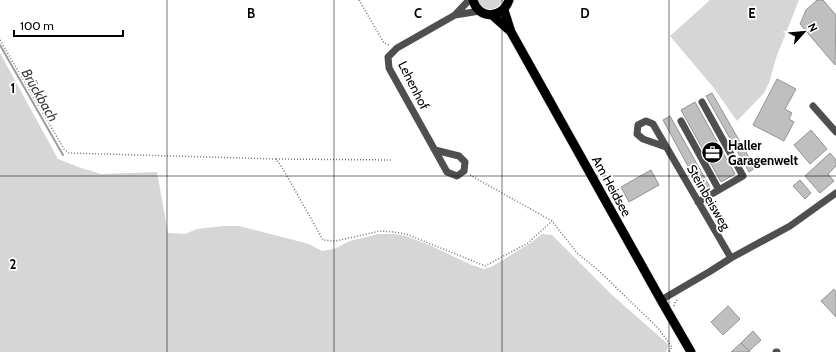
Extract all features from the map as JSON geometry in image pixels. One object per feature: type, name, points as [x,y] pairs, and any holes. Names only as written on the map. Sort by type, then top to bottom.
[{"type":"main road","points":[[473,0],[474,5],[480,11],[492,15],[504,10],[509,0]]},
{"type":"main road","name":"Am Heidsee","points":[[504,10],[511,32],[661,300],[692,352]]},
{"type":"main road","name":"Am Heidsee","points":[[492,15],[511,32]]},
{"type":"street","name":"Lehenhof","points":[[464,171],[457,176],[447,172],[389,68],[388,57],[397,48],[454,16],[469,0]]},
{"type":"street","name":"Lehenhof","points":[[454,16],[480,11]]},
{"type":"street","points":[[698,202],[743,176],[702,102]]},
{"type":"street","points":[[813,106],[836,132]]},
{"type":"street","points":[[681,121],[719,190]]},
{"type":"street","name":"Steinbeisweg","points":[[666,147],[731,258]]},
{"type":"street","points":[[435,150],[460,156],[465,162],[464,171]]},
{"type":"street","points":[[661,300],[731,258],[790,226],[836,193]]},
{"type":"path","points":[[359,0],[384,43],[390,45],[394,43]]},
{"type":"path","points":[[0,40],[64,149],[69,153],[276,159],[392,160]]},
{"type":"path","points":[[276,159],[323,240],[336,241],[380,231],[394,232],[406,234],[485,266],[528,243],[552,221]]},
{"type":"path","points":[[464,171],[552,221],[577,253],[597,269],[658,328],[672,347],[669,352]]},
{"type":"shaded area","points":[[477,0],[503,0],[497,7],[490,9],[483,7]]},
{"type":"shaded area","points":[[710,0],[799,0],[764,93],[737,121],[713,87],[670,36]]},
{"type":"shaded area","points":[[0,53],[58,159],[101,174],[157,172],[168,233],[185,234],[197,229],[239,226],[309,244],[322,251],[334,249],[350,241],[378,234],[394,234],[406,236],[484,269],[493,266],[532,242],[542,234],[552,235],[612,295],[669,345],[666,352],[0,352]]},
{"type":"building","points":[[817,0],[823,0],[836,15],[835,65],[800,24],[806,10]]},
{"type":"building","points":[[777,79],[796,89],[785,109],[792,113],[789,119],[794,122],[784,141],[753,125]]},
{"type":"building","points":[[712,93],[755,168],[749,172],[706,96]]},
{"type":"building","points":[[695,102],[735,174],[721,182],[681,110]]},
{"type":"building","points":[[670,116],[711,189],[703,194],[663,120]]},
{"type":"building","points":[[811,130],[827,149],[810,164],[794,145]]},
{"type":"building","points":[[830,153],[836,160],[836,166],[828,174],[834,181],[820,193],[805,176]]},
{"type":"building","points":[[651,170],[659,185],[629,202],[621,187]]},
{"type":"building","points":[[800,180],[811,193],[805,199],[793,186]]},
{"type":"building","points":[[834,289],[836,292],[836,317],[821,301]]},
{"type":"building","points":[[728,306],[740,319],[723,335],[711,322]]},
{"type":"building","points":[[753,331],[761,340],[749,351],[741,343]]},
{"type":"building","points":[[741,343],[750,352],[731,352]]},
{"type":"waterway","name":"Brückbach","points":[[0,45],[63,155]]},
{"type":"place","name":"Haller Garagenwelt","points":[[713,152]]}]
